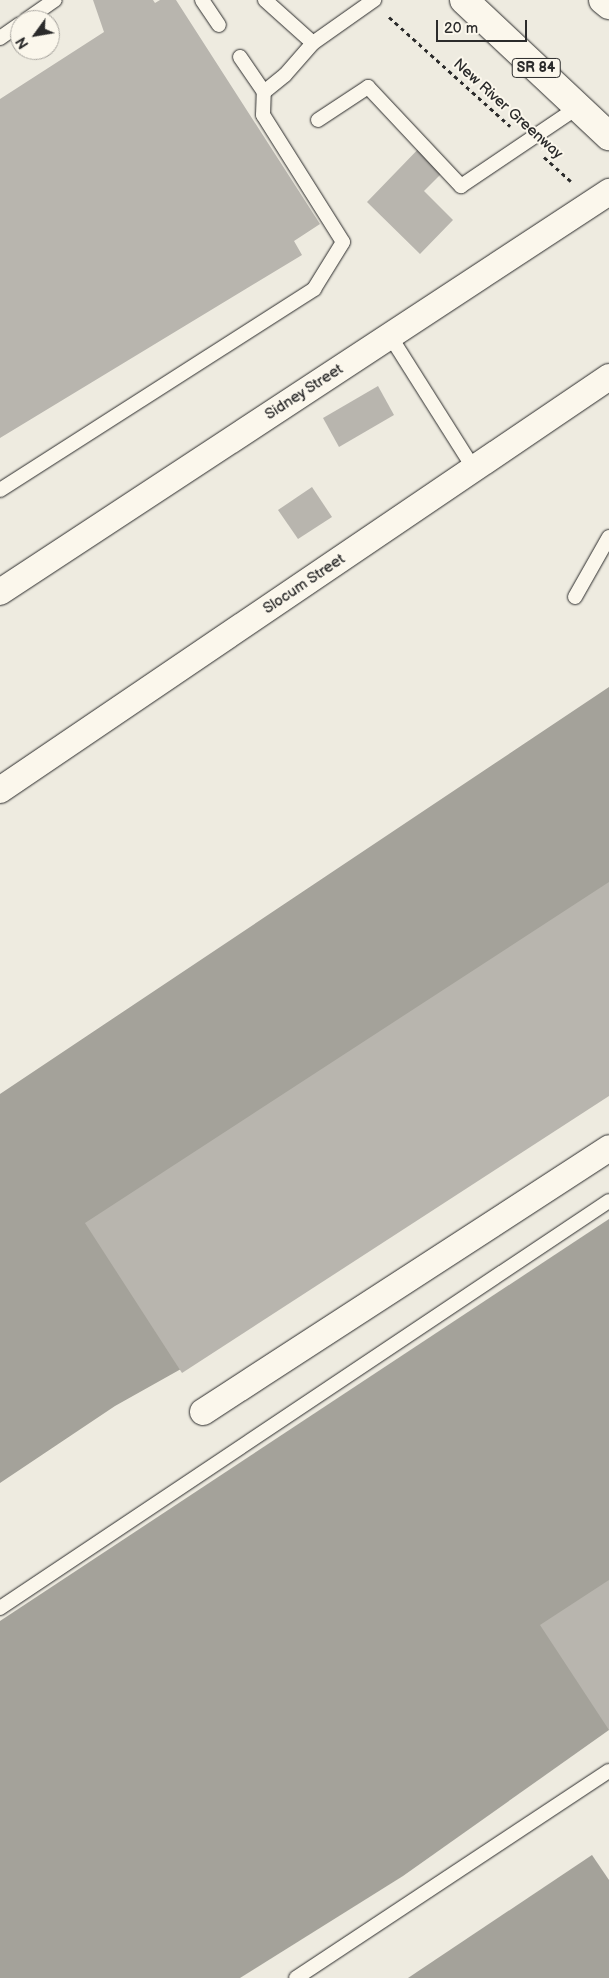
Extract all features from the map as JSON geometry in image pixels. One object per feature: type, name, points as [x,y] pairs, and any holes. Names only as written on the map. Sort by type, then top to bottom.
[{"type":"main road","name":"SR 84","points":[[464,0],[609,136]]},
{"type":"main road","points":[[603,0],[609,5]]},
{"type":"street","name":"Sidney Street","points":[[0,592],[601,197]]},
{"type":"street","name":"Slocum Street","points":[[0,790],[609,377]]},
{"type":"street","points":[[203,1412],[609,1148]]},
{"type":"lane","points":[[40,10],[55,0]]},
{"type":"lane","points":[[202,0],[219,25]]},
{"type":"lane","points":[[264,0],[313,43]]},
{"type":"lane","points":[[264,92],[285,75],[313,43],[373,1]]},
{"type":"lane","points":[[0,490],[314,289],[343,242],[262,115],[264,92],[240,57]]},
{"type":"lane","points":[[318,120],[368,87],[462,186],[578,107]]},
{"type":"lane","points":[[390,336],[474,469]]},
{"type":"lane","points":[[575,597],[609,537]]},
{"type":"lane","points":[[0,1608],[609,1200]]},
{"type":"lane","points":[[296,1978],[609,1771]]},
{"type":"path","name":"New River Greenway","points":[[373,1],[527,142],[601,197]]},
{"type":"shaded area","points":[[609,687],[609,1089],[181,1369],[115,1406],[0,1483],[0,1094]]},
{"type":"shaded area","points":[[609,1219],[609,1730],[403,1876],[240,1978],[0,1978],[0,1621]]},
{"type":"shaded area","points":[[592,1855],[609,1880],[609,1978],[408,1978]]},
{"type":"building","points":[[93,0],[153,0],[155,3],[160,0],[176,0],[320,224],[294,241],[302,255],[0,438],[0,99],[104,32]]},
{"type":"building","points":[[426,141],[450,165],[424,191],[453,220],[420,254],[367,202]]},
{"type":"building","points":[[378,386],[394,415],[339,447],[323,418]]},
{"type":"building","points":[[312,487],[332,517],[298,539],[278,510]]},
{"type":"building","points":[[609,882],[609,1096],[182,1373],[85,1223]]},
{"type":"building","points":[[609,1580],[609,1730],[540,1625]]}]
